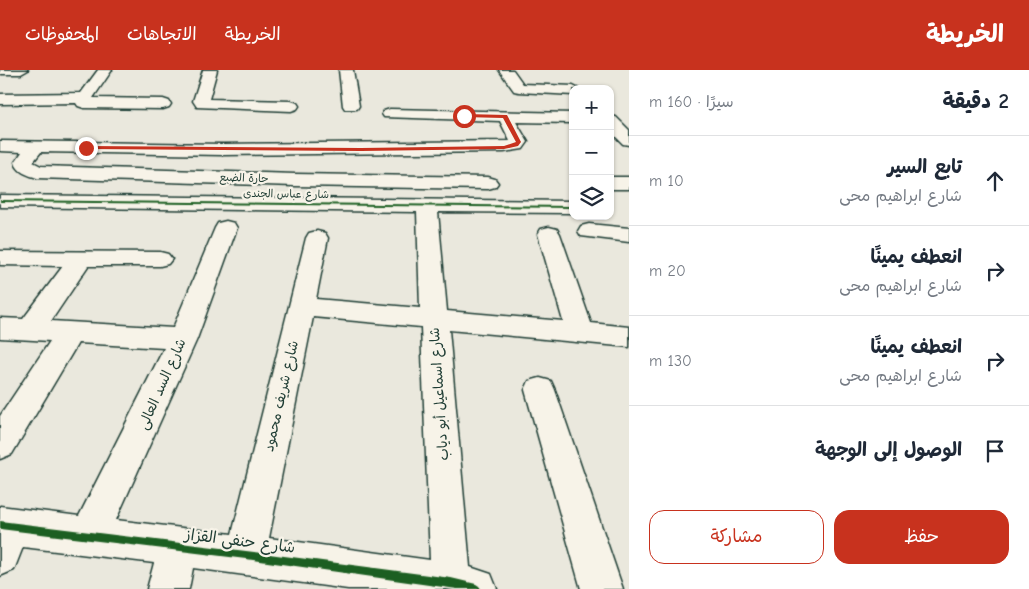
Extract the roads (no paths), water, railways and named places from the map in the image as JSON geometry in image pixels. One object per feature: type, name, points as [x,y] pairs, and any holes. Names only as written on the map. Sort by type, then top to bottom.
[{"type":"street","points":[[0,70],[21,70]]},
{"type":"street","points":[[105,70],[85,98],[83,102],[86,104],[163,104]]},
{"type":"street","points":[[210,70],[200,101],[203,104],[291,106]]},
{"type":"street","points":[[346,70],[351,106]]},
{"type":"street","points":[[506,70],[519,88],[569,91]]},
{"type":"street","points":[[569,76],[577,85]]},
{"type":"street","points":[[0,99],[85,98]]},
{"type":"street","points":[[390,114],[461,108],[505,116],[569,118]]},
{"type":"street","points":[[0,146],[128,149],[361,149],[504,147],[517,145],[519,142],[505,116]]},
{"type":"street","points":[[614,125],[629,140]]},
{"type":"street","name":"حارة الضبع","points":[[36,146],[24,162],[25,166],[37,172],[488,183]]},
{"type":"street","points":[[614,183],[629,183]]},
{"type":"street","name":"شارع عباس الجندى","points":[[0,201],[569,207]]},
{"type":"street","name":"شارع اسماعيل أبو دياب","points":[[427,206],[434,320],[463,586]]},
{"type":"street","name":"شارع السد العالى","points":[[90,535],[152,408],[183,339],[226,228]]},
{"type":"street","points":[[589,231],[629,235]]},
{"type":"street","points":[[549,234],[580,332]]},
{"type":"street","name":"شارع شريف محمود","points":[[246,555],[317,238]]},
{"type":"street","points":[[0,258],[160,259]]},
{"type":"street","points":[[30,330],[81,259]]},
{"type":"street","points":[[301,308],[629,337]]},
{"type":"street","points":[[0,328],[183,339]]},
{"type":"street","points":[[0,444],[70,332]]},
{"type":"street","points":[[540,390],[602,589]]},
{"type":"street","name":"شارع حنفى القزاز","points":[[4,536],[90,535],[463,586]]},
{"type":"street","points":[[168,589],[178,547]]}]
